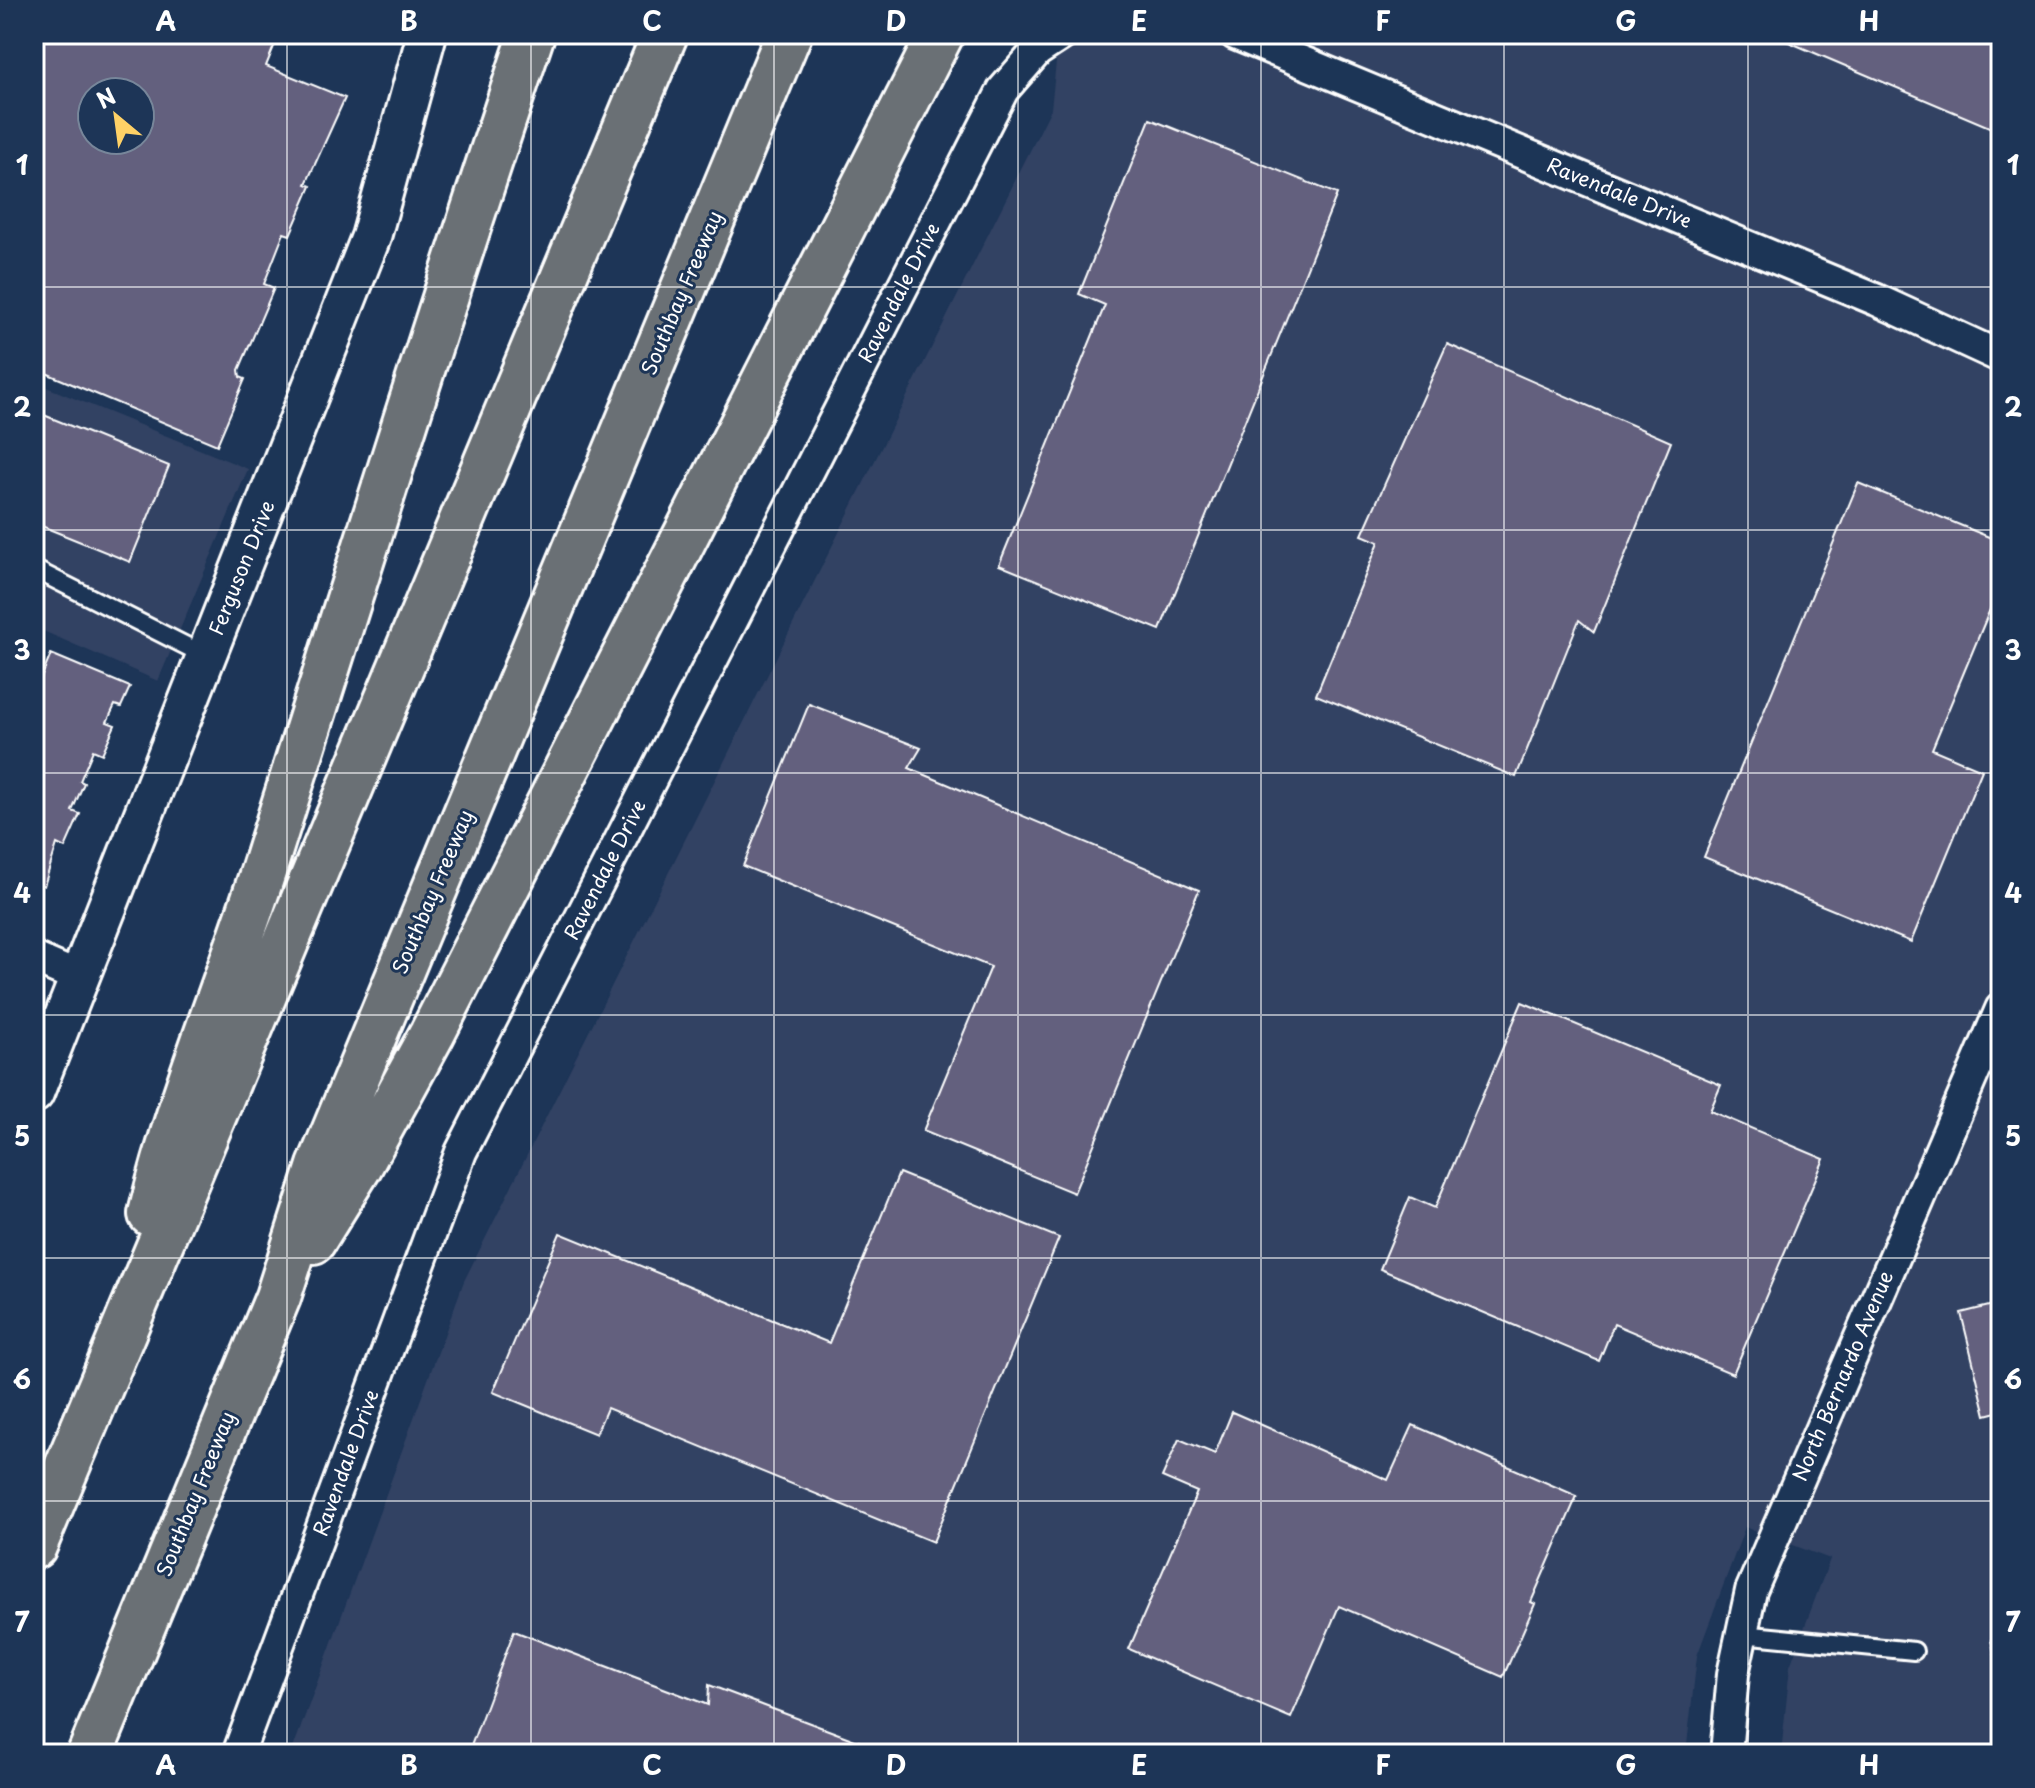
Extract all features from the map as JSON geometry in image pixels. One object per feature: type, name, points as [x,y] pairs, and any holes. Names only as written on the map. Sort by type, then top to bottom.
[{"type":"highway","points":[[124,1326],[169,1141],[247,925],[453,269],[532,34]]},
{"type":"highway","points":[[34,1546],[665,34]]},
{"type":"highway","name":"Southbay Freeway","points":[[90,1754],[278,1297],[320,1166],[789,34]]},
{"type":"highway","points":[[278,1297],[359,1167],[432,1034],[941,34]]},
{"type":"street","name":"Ferguson Drive","points":[[34,1093],[371,237],[427,34]]},
{"type":"street","name":"Ravendale Drive","points":[[238,1754],[461,1152],[1003,90],[1037,51],[1063,34]]},
{"type":"street","name":"Ravendale Drive","points":[[1235,34],[1877,300],[2001,357]]},
{"type":"street","points":[[34,958],[80,978]]},
{"type":"street","name":"North Bernardo Avenue","points":[[1726,1754],[1733,1674],[1751,1591],[2001,1009]]},
{"type":"lane","points":[[34,569],[207,657]]},
{"type":"lane","points":[[1742,1634],[1914,1651]]},
{"type":"shaded area","points":[[1059,34],[2001,34],[2001,1754],[1781,1754],[1790,1666],[1830,1559],[1745,1527],[1697,1656],[1686,1754],[291,1754],[464,1281],[1051,109]]},
{"type":"shaded area","points":[[34,382],[248,469],[158,681],[34,627]]},
{"type":"building","points":[[34,34],[279,34],[266,66],[345,98],[306,184],[311,186],[290,235],[284,233],[264,284],[274,288],[239,370],[240,377],[245,379],[217,445],[34,368]]},
{"type":"building","points":[[1770,34],[2001,34],[2001,132]]},
{"type":"building","points":[[1150,119],[1337,194],[1160,630],[999,565],[1105,305],[1079,294]]},
{"type":"building","points":[[1447,344],[1671,442],[1594,632],[1579,620],[1516,777],[1316,695],[1379,542],[1362,535]]},
{"type":"building","points":[[34,411],[169,466],[130,562],[34,523]]},
{"type":"building","points":[[1858,483],[2001,542],[2001,583],[1932,749],[1982,770],[1911,942],[1704,857]]},
{"type":"building","points":[[51,654],[130,687],[121,707],[115,705],[107,722],[115,725],[102,754],[93,750],[72,811],[80,814],[65,848],[57,844],[44,886],[34,882],[34,695]]},
{"type":"building","points":[[809,704],[921,748],[909,768],[1199,890],[1074,1193],[923,1131],[991,967],[743,866]]},
{"type":"building","points":[[1522,1002],[1721,1085],[1710,1111],[1824,1159],[1733,1374],[1614,1324],[1599,1361],[1380,1269],[1410,1197],[1435,1208]]},
{"type":"building","points":[[899,1173],[1059,1238],[933,1542],[607,1408],[596,1434],[493,1392],[560,1233],[829,1343]]},
{"type":"building","points":[[2001,1303],[2001,1411],[1986,1415],[1961,1313]]},
{"type":"building","points":[[1232,1412],[1388,1480],[1413,1425],[1577,1496],[1531,1602],[1535,1604],[1503,1677],[1339,1606],[1291,1718],[1129,1649],[1197,1492],[1162,1477],[1179,1439],[1215,1454]]},
{"type":"building","points":[[514,1631],[708,1705],[709,1685],[892,1754],[468,1754]]},
{"type":"building","points":[[2001,1637],[2001,1678],[1991,1640]]}]
